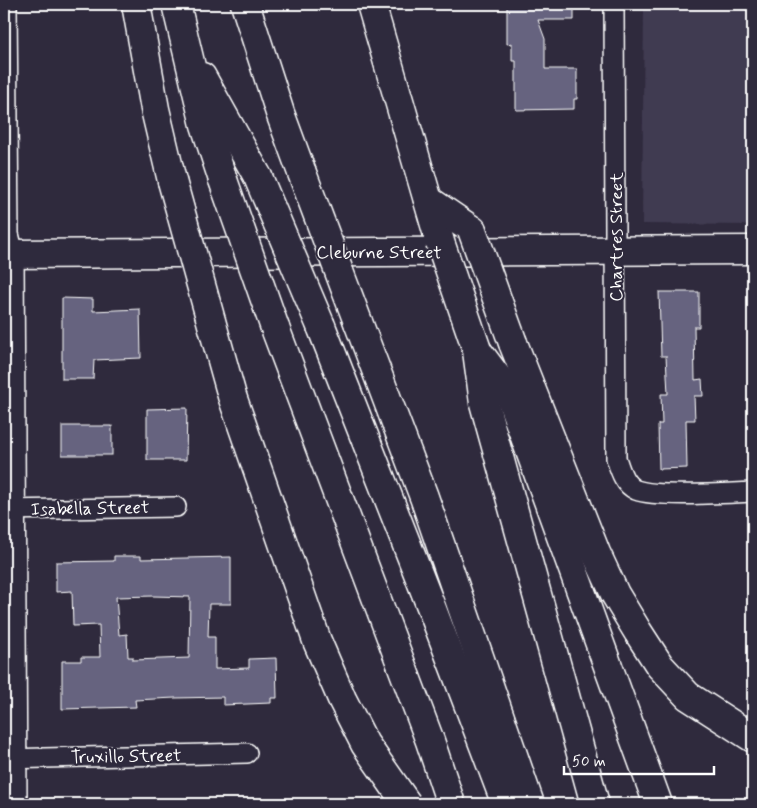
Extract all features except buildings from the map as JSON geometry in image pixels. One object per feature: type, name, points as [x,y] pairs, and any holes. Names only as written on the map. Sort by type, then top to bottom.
[{"type":"main road","points":[[136,4],[155,109],[172,181],[232,396],[317,641],[342,699],[365,744],[407,804]]},
{"type":"main road","points":[[176,4],[205,125],[223,180],[275,328],[430,741],[451,804]]},
{"type":"main road","points":[[245,4],[273,95],[424,497],[530,804]]},
{"type":"main road","points":[[371,4],[440,242],[477,350],[484,403],[595,804]]},
{"type":"main road","points":[[188,52],[258,177],[320,326],[432,609],[506,804]]},
{"type":"main road","points":[[428,200],[472,230],[513,344],[596,553],[615,594],[660,666],[688,696],[753,738]]},
{"type":"main road","name":"Cleburne Street","points":[[9,254],[753,250]]},
{"type":"main road","points":[[477,350],[510,393],[658,804]]},
{"type":"main road","points":[[472,716],[498,804]]},
{"type":"street","points":[[7,4],[10,759],[17,804]]},
{"type":"street","name":"Chartres Street","points":[[614,4],[617,251],[616,458],[626,482],[635,490],[652,493],[753,492]]},
{"type":"street","name":"Isabella Street","points":[[10,510],[176,507]]},
{"type":"street","name":"Truxillo Street","points":[[10,759],[247,753]]},
{"type":"shaded area","points":[[644,4],[753,4],[753,225],[642,224]]}]
